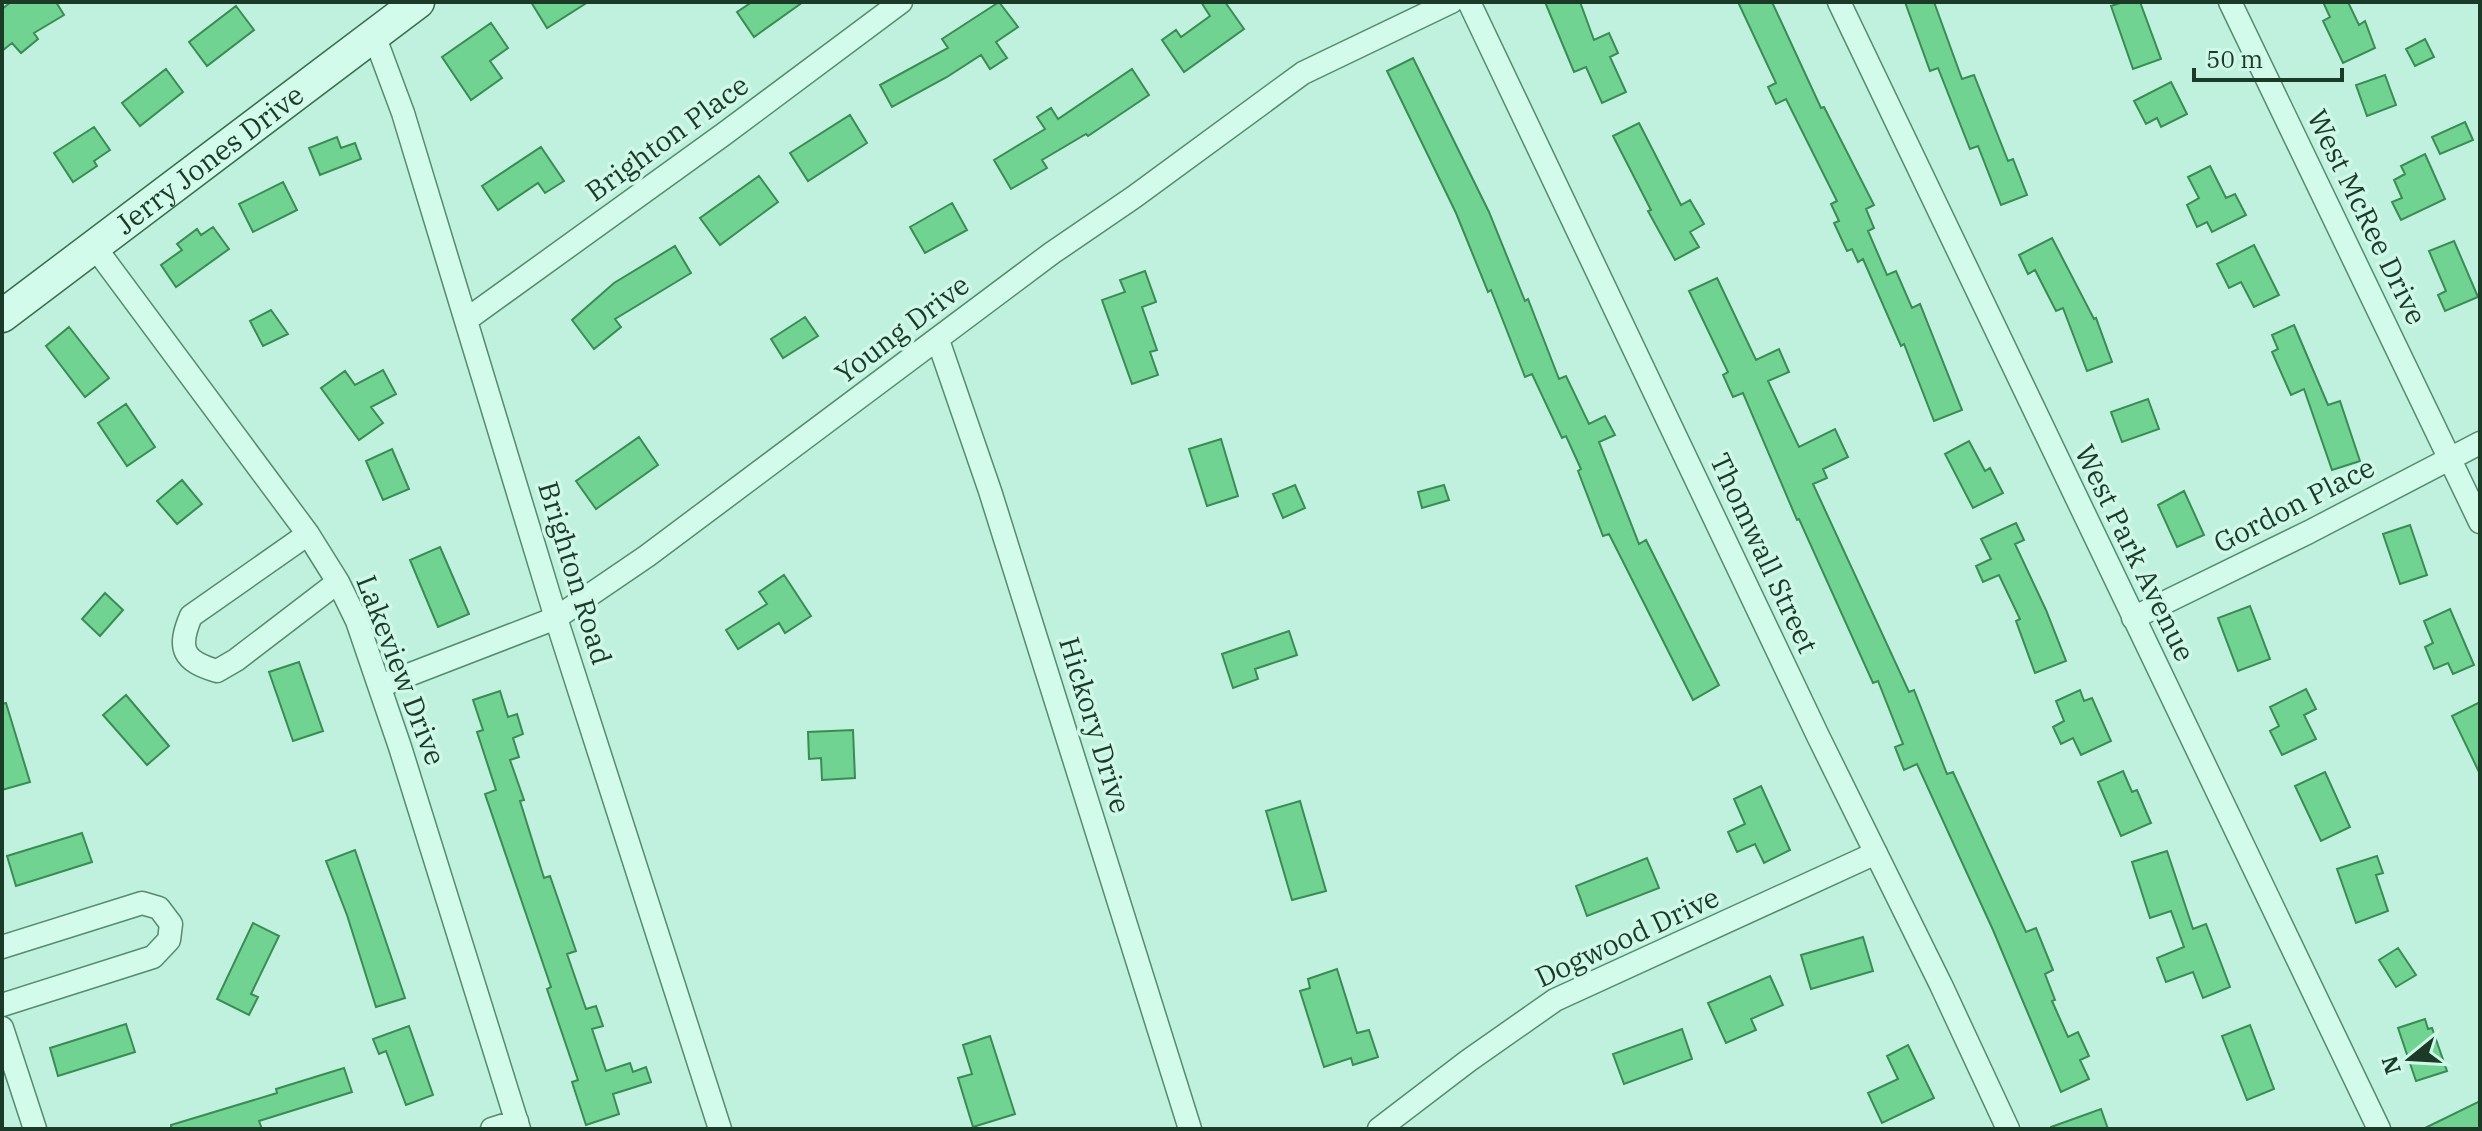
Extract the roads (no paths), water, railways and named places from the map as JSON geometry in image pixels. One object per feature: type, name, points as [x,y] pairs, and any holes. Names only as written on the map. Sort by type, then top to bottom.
[{"type":"main road","name":"Jerry Jones Drive","points":[[2,315],[418,2]]},
{"type":"street","name":"Brighton Place","points":[[466,320],[901,2]]},
{"type":"street","name":"Young Drive","points":[[380,686],[556,618],[647,556],[1052,253],[1303,73],[1451,2]]},
{"type":"street","name":"Thomwall Street","points":[[1469,2],[2008,1129]]},
{"type":"street","name":"West Park Avenue","points":[[1839,2],[2379,1129]]},
{"type":"street","name":"West McRee Drive","points":[[2230,2],[2480,522]]},
{"type":"street","name":"Brighton Road","points":[[374,35],[403,113],[556,618],[720,1129]]},
{"type":"street","name":"Lakeview Drive","points":[[94,246],[308,534],[338,582],[357,621],[518,1125]]},
{"type":"street","name":"Hickory Drive","points":[[938,340],[990,491],[1190,1129]]},
{"type":"street","name":"Gordon Place","points":[[2133,618],[2309,532],[2480,443]]},
{"type":"street","points":[[308,534],[191,616],[183,635],[184,650],[196,665],[217,671],[338,582]]},
{"type":"street","name":"Dogwood Drive","points":[[1379,1129],[1555,1000],[1876,853]]},
{"type":"street","points":[[2,947],[142,903],[159,908],[171,924],[169,940],[153,957],[2,1005]]},
{"type":"street","points":[[2,1028],[35,1129]]},
{"type":"street","points":[[492,1129],[518,1125]]}]
